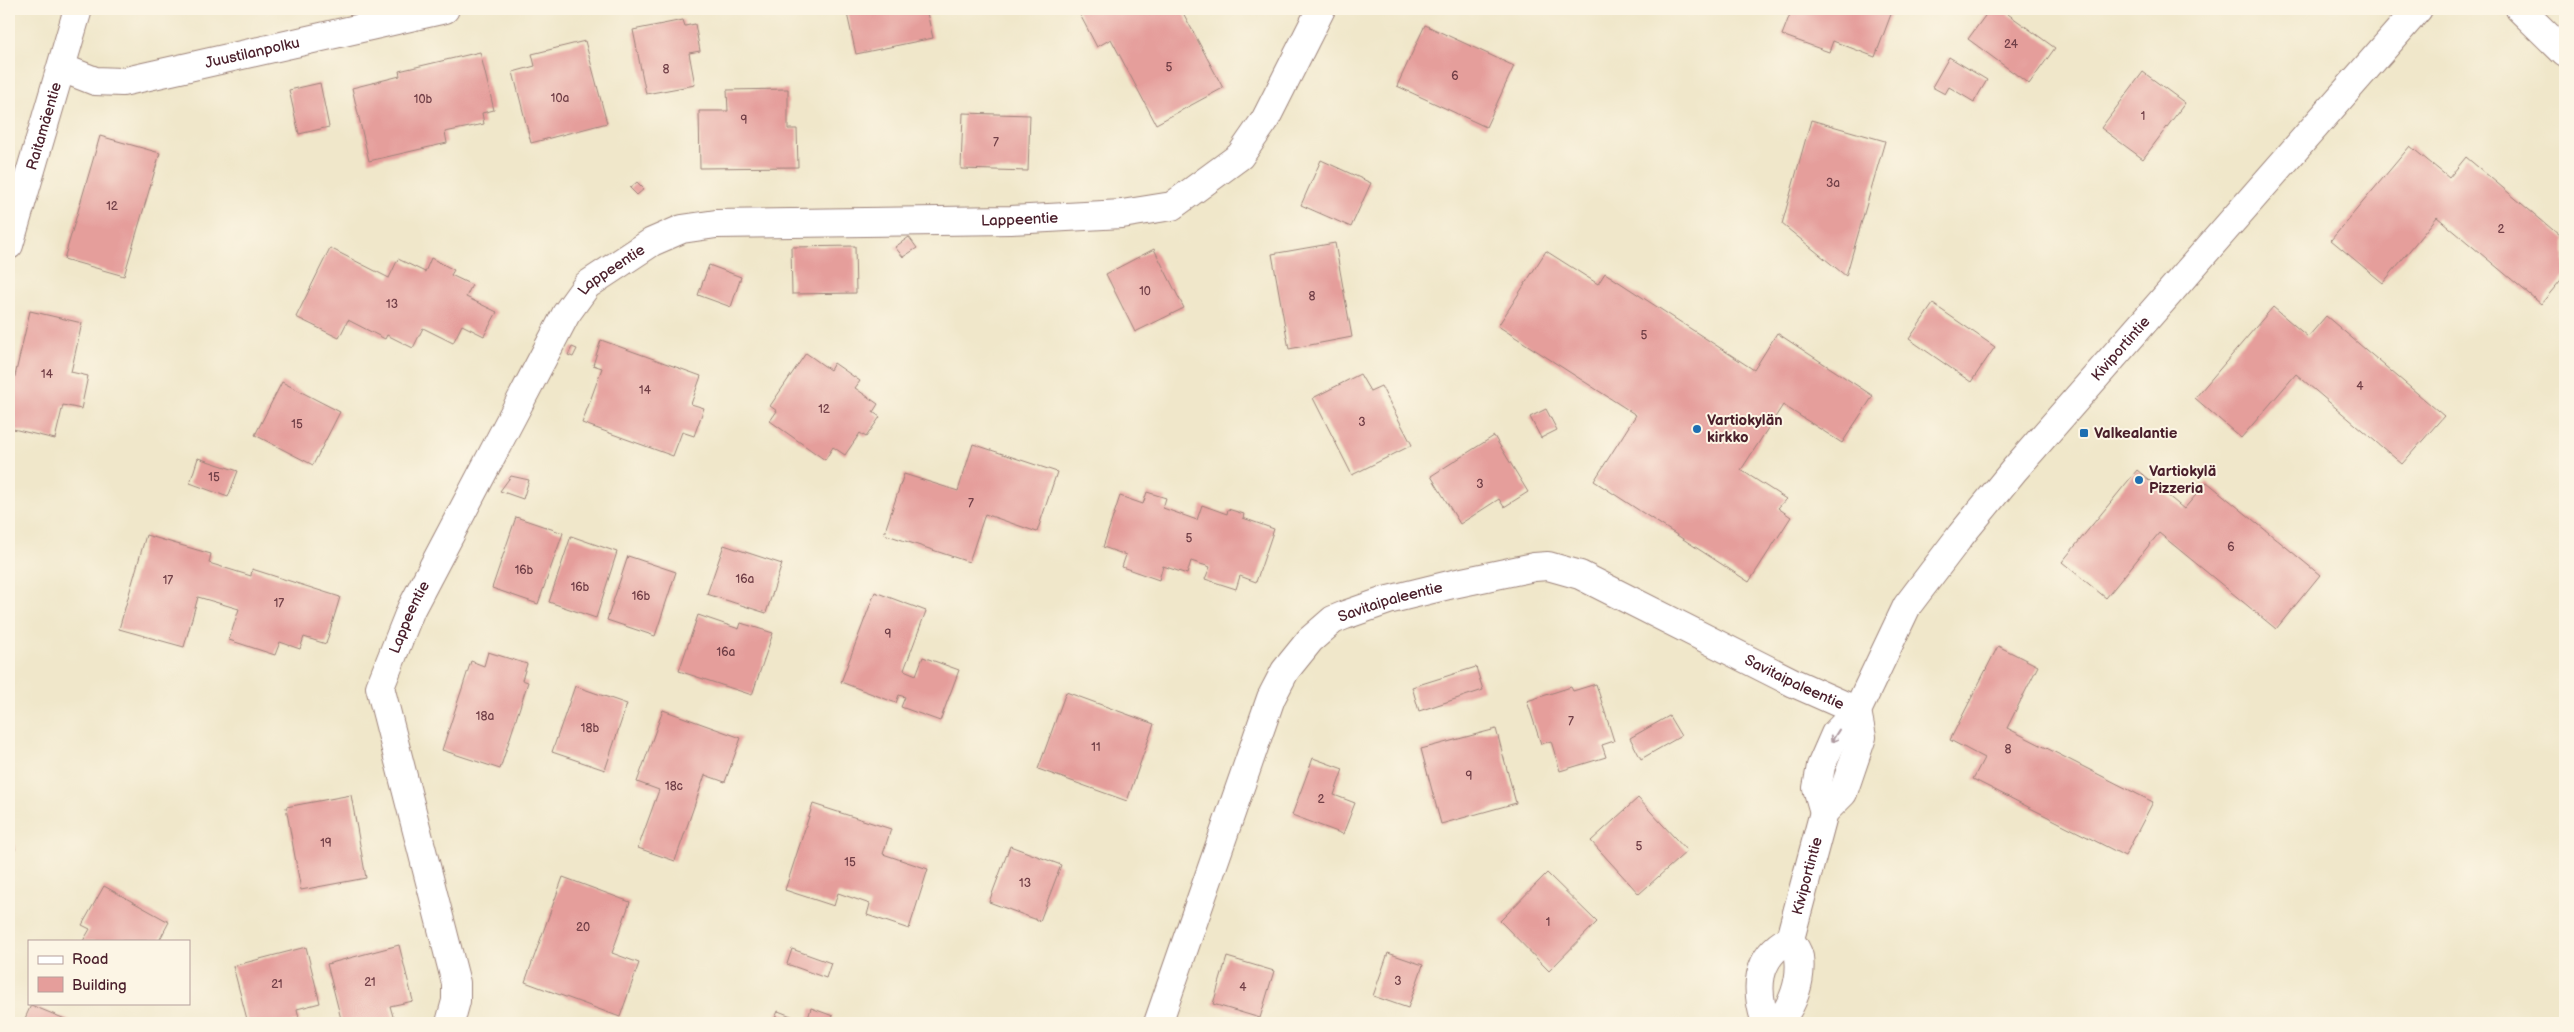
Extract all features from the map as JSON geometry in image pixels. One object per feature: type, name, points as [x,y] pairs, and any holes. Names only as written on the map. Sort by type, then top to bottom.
[{"type":"street","name":"Raitamäentie","points":[[9,245],[78,9]]},
{"type":"street","name":"Juustilanpolku","points":[[62,68],[95,81],[122,82],[445,9]]},
{"type":"street","name":"Lappeentie","points":[[450,1023],[456,1001],[456,983],[380,687],[411,609],[566,314],[587,285],[652,242],[682,228],[716,224],[1011,220],[1122,214],[1172,206],[1240,156],[1265,120],[1321,9]]},
{"type":"street","name":"Kiviportintie","points":[[1790,939],[1824,812],[1844,793],[1862,737],[1857,712],[1907,606],[1961,535],[2418,9]]},
{"type":"street","points":[[2520,9],[2565,53]]},
{"type":"street","name":"Savitaipaleentie","points":[[1158,1023],[1271,698],[1290,664],[1310,640],[1333,620],[1388,600],[1453,584],[1548,566],[1580,575],[1794,683],[1857,712]]},
{"type":"street","points":[[1766,1023],[1759,1000],[1761,976],[1764,966],[1777,946],[1790,939],[1799,956],[1797,986],[1785,1016],[1776,1023]]},
{"type":"building","points":[[846,9],[926,9],[933,38],[856,54]]},
{"type":"building","points":[[1077,9],[1146,9],[1149,15],[1161,9],[1181,9],[1223,88],[1156,124],[1111,39],[1097,47]]},
{"type":"building","points":[[1792,9],[1893,9],[1875,57],[1833,41],[1829,52],[1782,35]]},
{"type":"building","points":[[1990,9],[2001,9],[2055,48],[2029,84],[1968,39]]},
{"type":"building","points":[[683,20],[685,26],[695,24],[700,51],[689,53],[695,85],[646,94],[633,30]]},
{"type":"building","points":[[1425,25],[1514,66],[1486,127],[1397,86]]},
{"type":"building","points":[[585,41],[607,123],[531,143],[513,72],[535,66],[532,54]]},
{"type":"building","points":[[480,52],[494,110],[482,113],[484,124],[445,132],[447,143],[369,161],[352,88],[400,76],[399,71]]},
{"type":"building","points":[[1949,57],[1987,80],[1974,102],[1949,87],[1945,94],[1932,87]]},
{"type":"building","points":[[2143,72],[2185,103],[2143,159],[2101,128]]},
{"type":"building","points":[[320,83],[329,127],[299,134],[289,90]]},
{"type":"building","points":[[788,89],[788,129],[797,129],[798,167],[700,168],[699,111],[728,111],[727,90]]},
{"type":"building","points":[[963,113],[1030,115],[1028,171],[961,169]]},
{"type":"building","points":[[1811,120],[1885,141],[1846,276],[1782,224]]},
{"type":"building","points":[[100,136],[160,153],[124,276],[64,259]]},
{"type":"building","points":[[2410,146],[2449,178],[2466,157],[2565,240],[2565,275],[2541,304],[2437,217],[2383,283],[2331,240]]},
{"type":"building","points":[[1321,160],[1371,183],[1351,227],[1301,205]]},
{"type":"building","points":[[637,182],[644,189],[637,195],[630,188]]},
{"type":"building","points":[[909,237],[917,248],[903,257],[895,247]]},
{"type":"building","points":[[1335,243],[1352,337],[1289,349],[1272,254]]},
{"type":"building","points":[[855,246],[856,293],[792,294],[791,247]]},
{"type":"building","points":[[330,248],[389,278],[398,259],[425,272],[431,258],[454,270],[451,275],[472,285],[466,297],[497,312],[484,336],[462,325],[453,343],[423,328],[413,348],[387,335],[385,339],[348,320],[339,338],[296,317]]},
{"type":"building","points":[[1154,249],[1184,308],[1135,332],[1106,274]]},
{"type":"building","name":"Vartiokylän kirkko","points":[[1546,251],[1598,284],[1605,273],[1754,370],[1777,333],[1873,396],[1842,443],[1783,405],[1741,470],[1786,499],[1778,508],[1791,517],[1749,582],[1594,481],[1636,415],[1498,326]]},
{"type":"building","points":[[709,265],[741,277],[731,307],[698,295]]},
{"type":"building","points":[[1933,304],[1995,347],[1971,382],[1909,339]]},
{"type":"building","points":[[2273,307],[2308,337],[2326,316],[2444,416],[2402,464],[2296,374],[2241,438],[2195,398]]},
{"type":"building","points":[[30,311],[82,323],[71,372],[88,376],[81,409],[63,405],[55,439],[9,428],[9,402]]},
{"type":"building","points":[[601,340],[701,376],[691,404],[704,408],[694,436],[682,432],[673,456],[582,423],[602,368],[593,365]]},
{"type":"building","points":[[572,347],[577,349],[573,357],[568,355]]},
{"type":"building","points":[[806,353],[830,370],[834,363],[860,381],[855,388],[878,404],[873,412],[880,417],[866,437],[860,433],[845,455],[833,447],[825,460],[770,421],[777,411],[770,406]]},
{"type":"building","points":[[1360,374],[1370,391],[1381,386],[1412,445],[1352,475],[1313,398]]},
{"type":"building","points":[[282,382],[340,412],[313,465],[255,435]]},
{"type":"building","points":[[1546,409],[1557,430],[1541,438],[1530,417]]},
{"type":"building","points":[[1494,436],[1528,492],[1504,507],[1499,499],[1460,524],[1431,476]]},
{"type":"building","points":[[973,444],[1057,472],[1037,532],[985,514],[969,562],[884,534],[904,474],[958,491]]},
{"type":"building","points":[[198,458],[238,471],[228,497],[190,483]]},
{"type":"building","points":[[2137,470],[2184,509],[2207,482],[2320,575],[2276,629],[2159,533],[2106,598],[2062,562]]},
{"type":"building","points":[[511,476],[529,480],[523,499],[500,491]]},
{"type":"building","points":[[1147,492],[1166,498],[1163,508],[1197,520],[1202,505],[1227,514],[1228,509],[1244,514],[1243,518],[1274,529],[1256,582],[1240,576],[1236,589],[1205,579],[1210,567],[1191,561],[1187,574],[1163,566],[1159,580],[1122,567],[1126,555],[1103,547],[1120,496],[1143,504]]},
{"type":"building","points":[[516,517],[563,533],[538,604],[492,588]]},
{"type":"building","points":[[146,535],[211,554],[209,563],[251,576],[252,569],[340,597],[326,644],[304,637],[300,649],[280,642],[275,655],[229,640],[239,609],[198,597],[184,647],[119,629]]},
{"type":"building","points":[[571,536],[617,552],[596,618],[549,602]]},
{"type":"building","points":[[724,545],[782,564],[766,613],[707,594]]},
{"type":"building","points":[[628,556],[676,572],[655,636],[607,620]]},
{"type":"building","points":[[875,592],[926,611],[904,670],[916,675],[923,657],[959,670],[940,721],[901,707],[905,697],[899,695],[896,703],[841,682]]},
{"type":"building","points":[[698,615],[739,629],[741,623],[773,633],[752,695],[679,671]]},
{"type":"building","points":[[1998,646],[2038,666],[2007,728],[2153,802],[2125,856],[1973,779],[1984,758],[1950,740]]},
{"type":"building","points":[[488,652],[527,664],[522,680],[528,682],[500,769],[442,750],[471,661],[484,666]]},
{"type":"building","points":[[1476,667],[1483,690],[1419,711],[1412,687]]},
{"type":"building","points":[[1596,684],[1614,741],[1602,745],[1606,757],[1560,771],[1551,741],[1541,744],[1527,701],[1571,687],[1573,691]]},
{"type":"building","points":[[575,686],[627,704],[605,770],[552,752]]},
{"type":"building","points":[[1066,692],[1154,724],[1127,801],[1038,769]]},
{"type":"building","points":[[663,710],[741,738],[725,782],[705,775],[675,861],[638,848],[659,790],[637,782]]},
{"type":"building","points":[[1669,716],[1681,736],[1641,759],[1630,738]]},
{"type":"building","points":[[1496,729],[1516,803],[1441,824],[1421,749]]},
{"type":"building","points":[[1313,758],[1343,769],[1334,795],[1355,803],[1343,834],[1292,815]]},
{"type":"building","points":[[351,795],[366,878],[301,890],[286,807]]},
{"type":"building","points":[[1638,798],[1687,851],[1639,894],[1591,841]]},
{"type":"building","points":[[813,804],[891,829],[883,854],[928,869],[909,929],[867,915],[870,904],[838,893],[834,906],[785,890]]},
{"type":"building","points":[[9,821],[15,850],[9,852]]},
{"type":"building","points":[[1010,846],[1061,865],[1040,921],[989,902]]},
{"type":"building","points":[[1547,873],[1597,922],[1549,971],[1500,921]]},
{"type":"building","points":[[563,877],[630,902],[612,953],[639,963],[620,1017],[525,982]]},
{"type":"building","points":[[104,886],[169,922],[160,940],[84,940],[90,929],[82,925]]},
{"type":"building","points":[[399,945],[413,1001],[390,1006],[394,1020],[379,1023],[342,1023],[327,964]]},
{"type":"building","points":[[306,947],[320,1003],[297,1009],[300,1022],[248,1023],[233,966]]},
{"type":"building","points":[[792,949],[831,963],[826,978],[787,964]]},
{"type":"building","points":[[1388,953],[1423,965],[1408,1008],[1373,996]]},
{"type":"building","points":[[1227,957],[1274,971],[1260,1018],[1213,1004]]},
{"type":"building","points":[[31,1005],[70,1021],[70,1023],[23,1023]]},
{"type":"building","points":[[811,1008],[833,1016],[830,1023],[773,1023],[778,1011],[807,1022]]},
{"type":"place","name":"Vartiokylän kirkko","points":[[1697,429]]},
{"type":"place","name":"Valkealantie","points":[[2084,433]]},
{"type":"place","name":"Vartiokylä Pizzeria","points":[[2139,480]]}]
